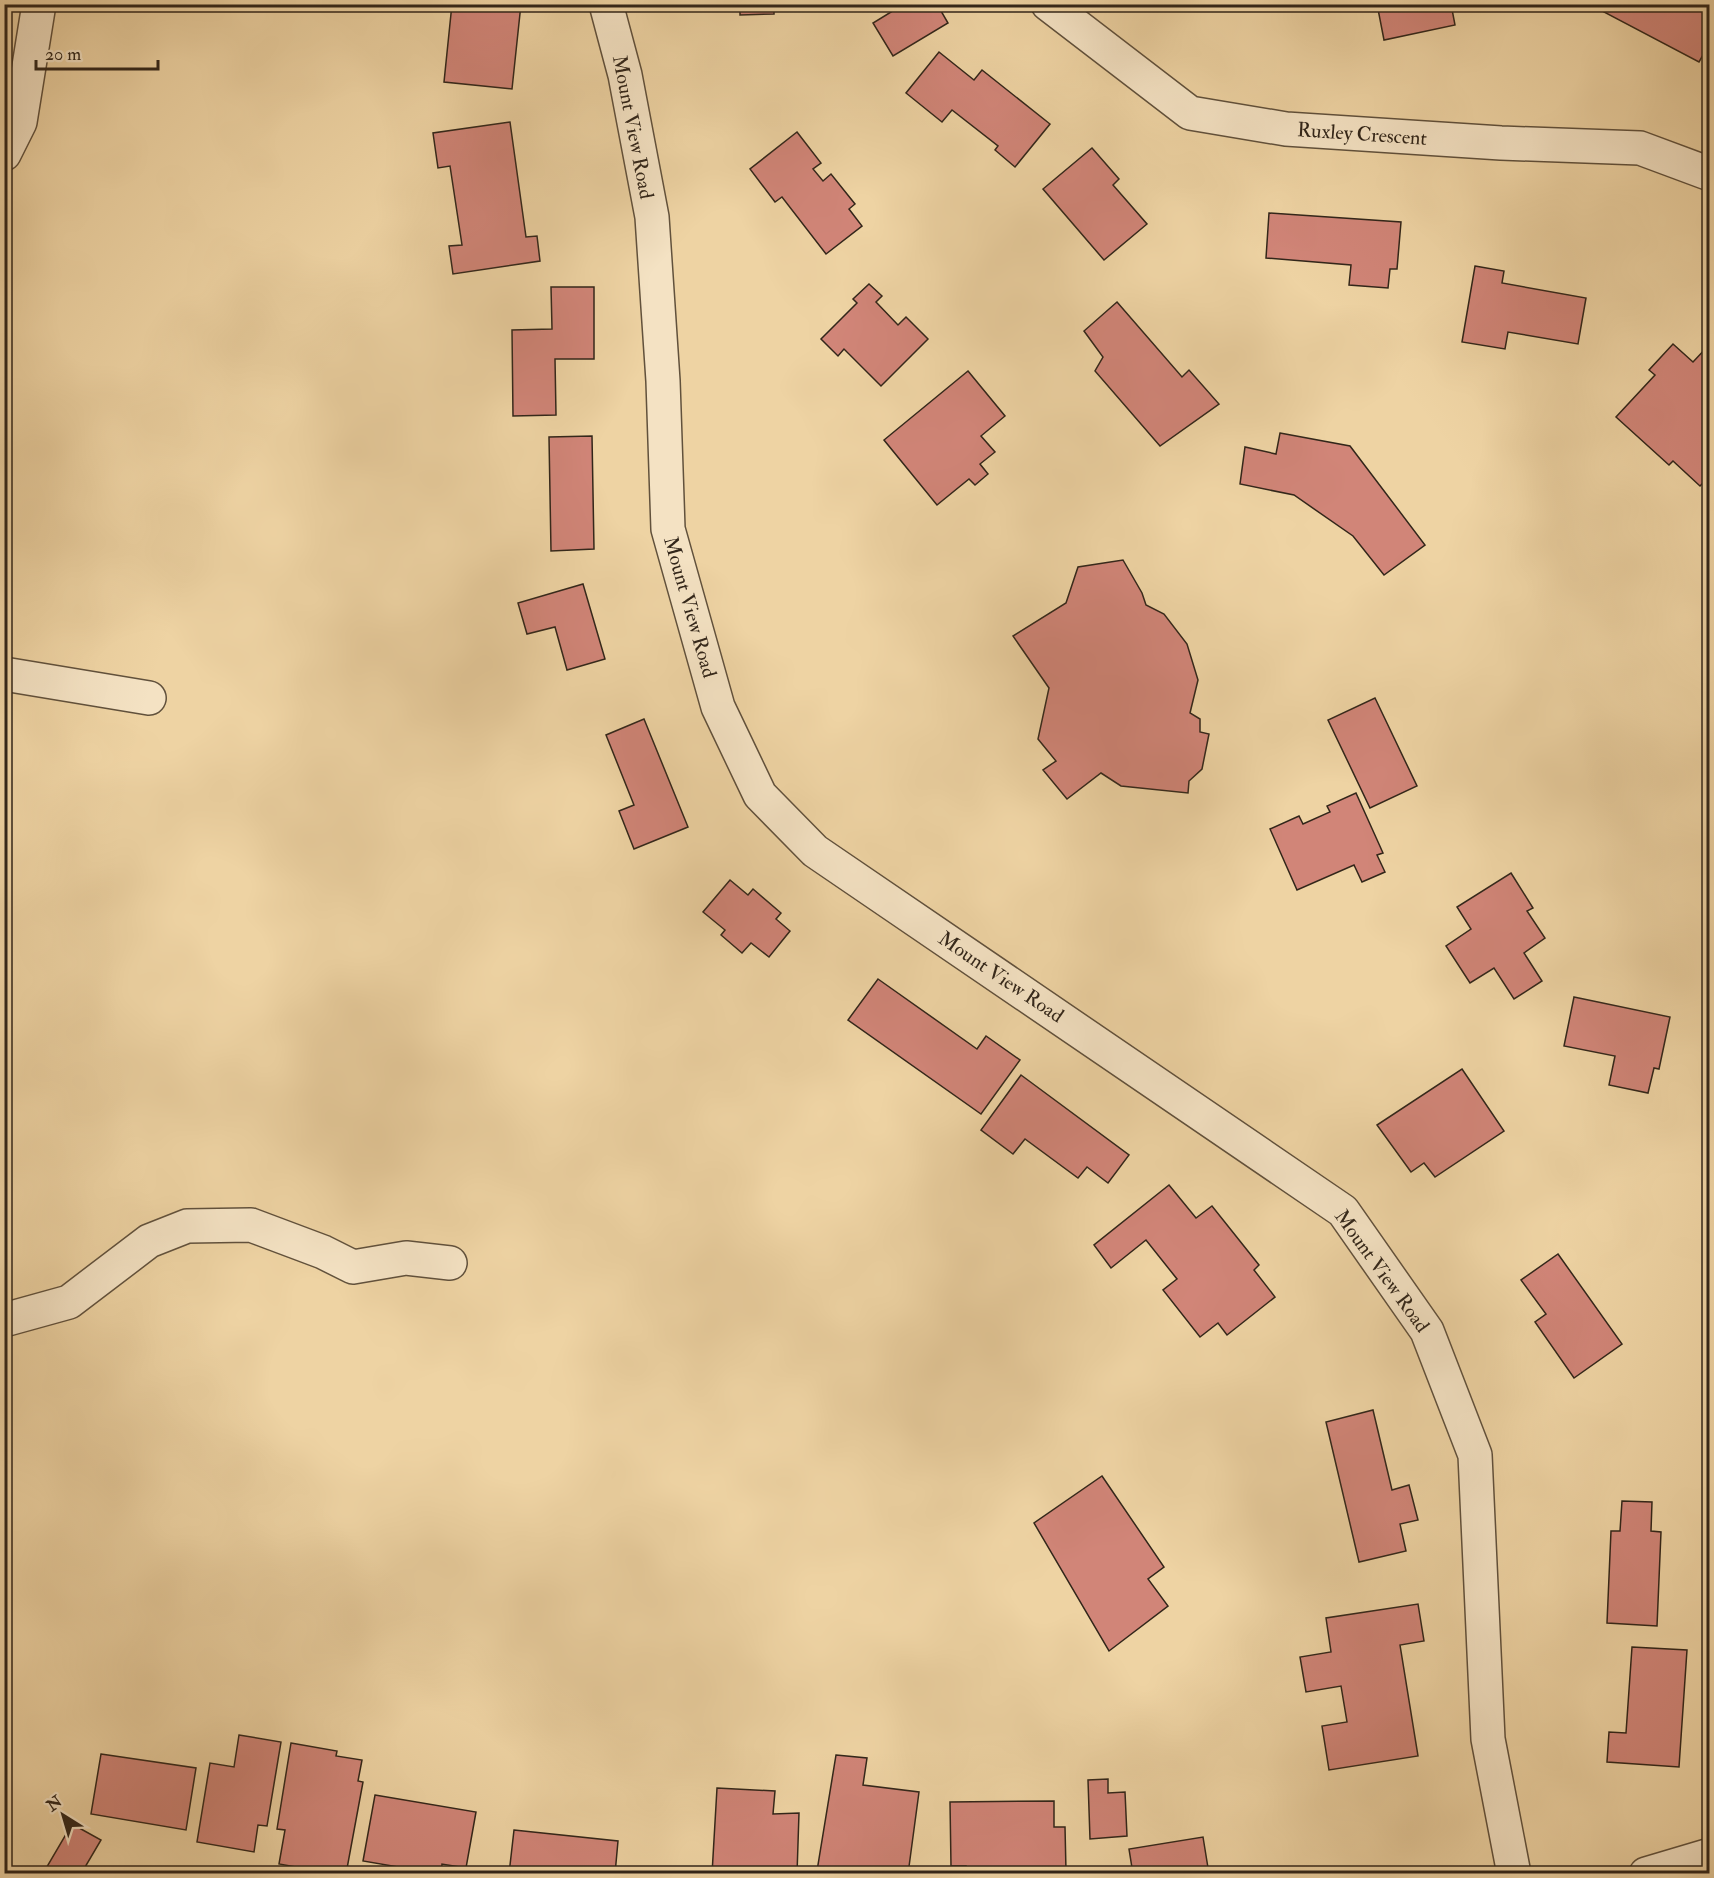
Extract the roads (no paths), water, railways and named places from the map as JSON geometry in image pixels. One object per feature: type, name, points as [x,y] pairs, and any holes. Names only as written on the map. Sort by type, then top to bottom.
[{"type":"street","points":[[4,154],[20,122],[39,4]]},
{"type":"street","name":"Mount View Road","points":[[606,4],[625,75],[652,217],[663,381],[668,529],[718,707],[760,795],[815,851],[1343,1211],[1427,1330],[1475,1455],[1488,1739],[1514,1874]]},
{"type":"street","name":"Ruxley Crescent","points":[[1048,4],[1190,114],[1286,129],[1501,143],[1640,148],[1710,174]]},
{"type":"street","points":[[4,674],[149,698]]},
{"type":"street","points":[[4,1320],[69,1302],[149,1241],[187,1226],[251,1225],[323,1252],[353,1267],[406,1258],[450,1263]]},
{"type":"street","points":[[1646,1874],[1695,1864]]}]
